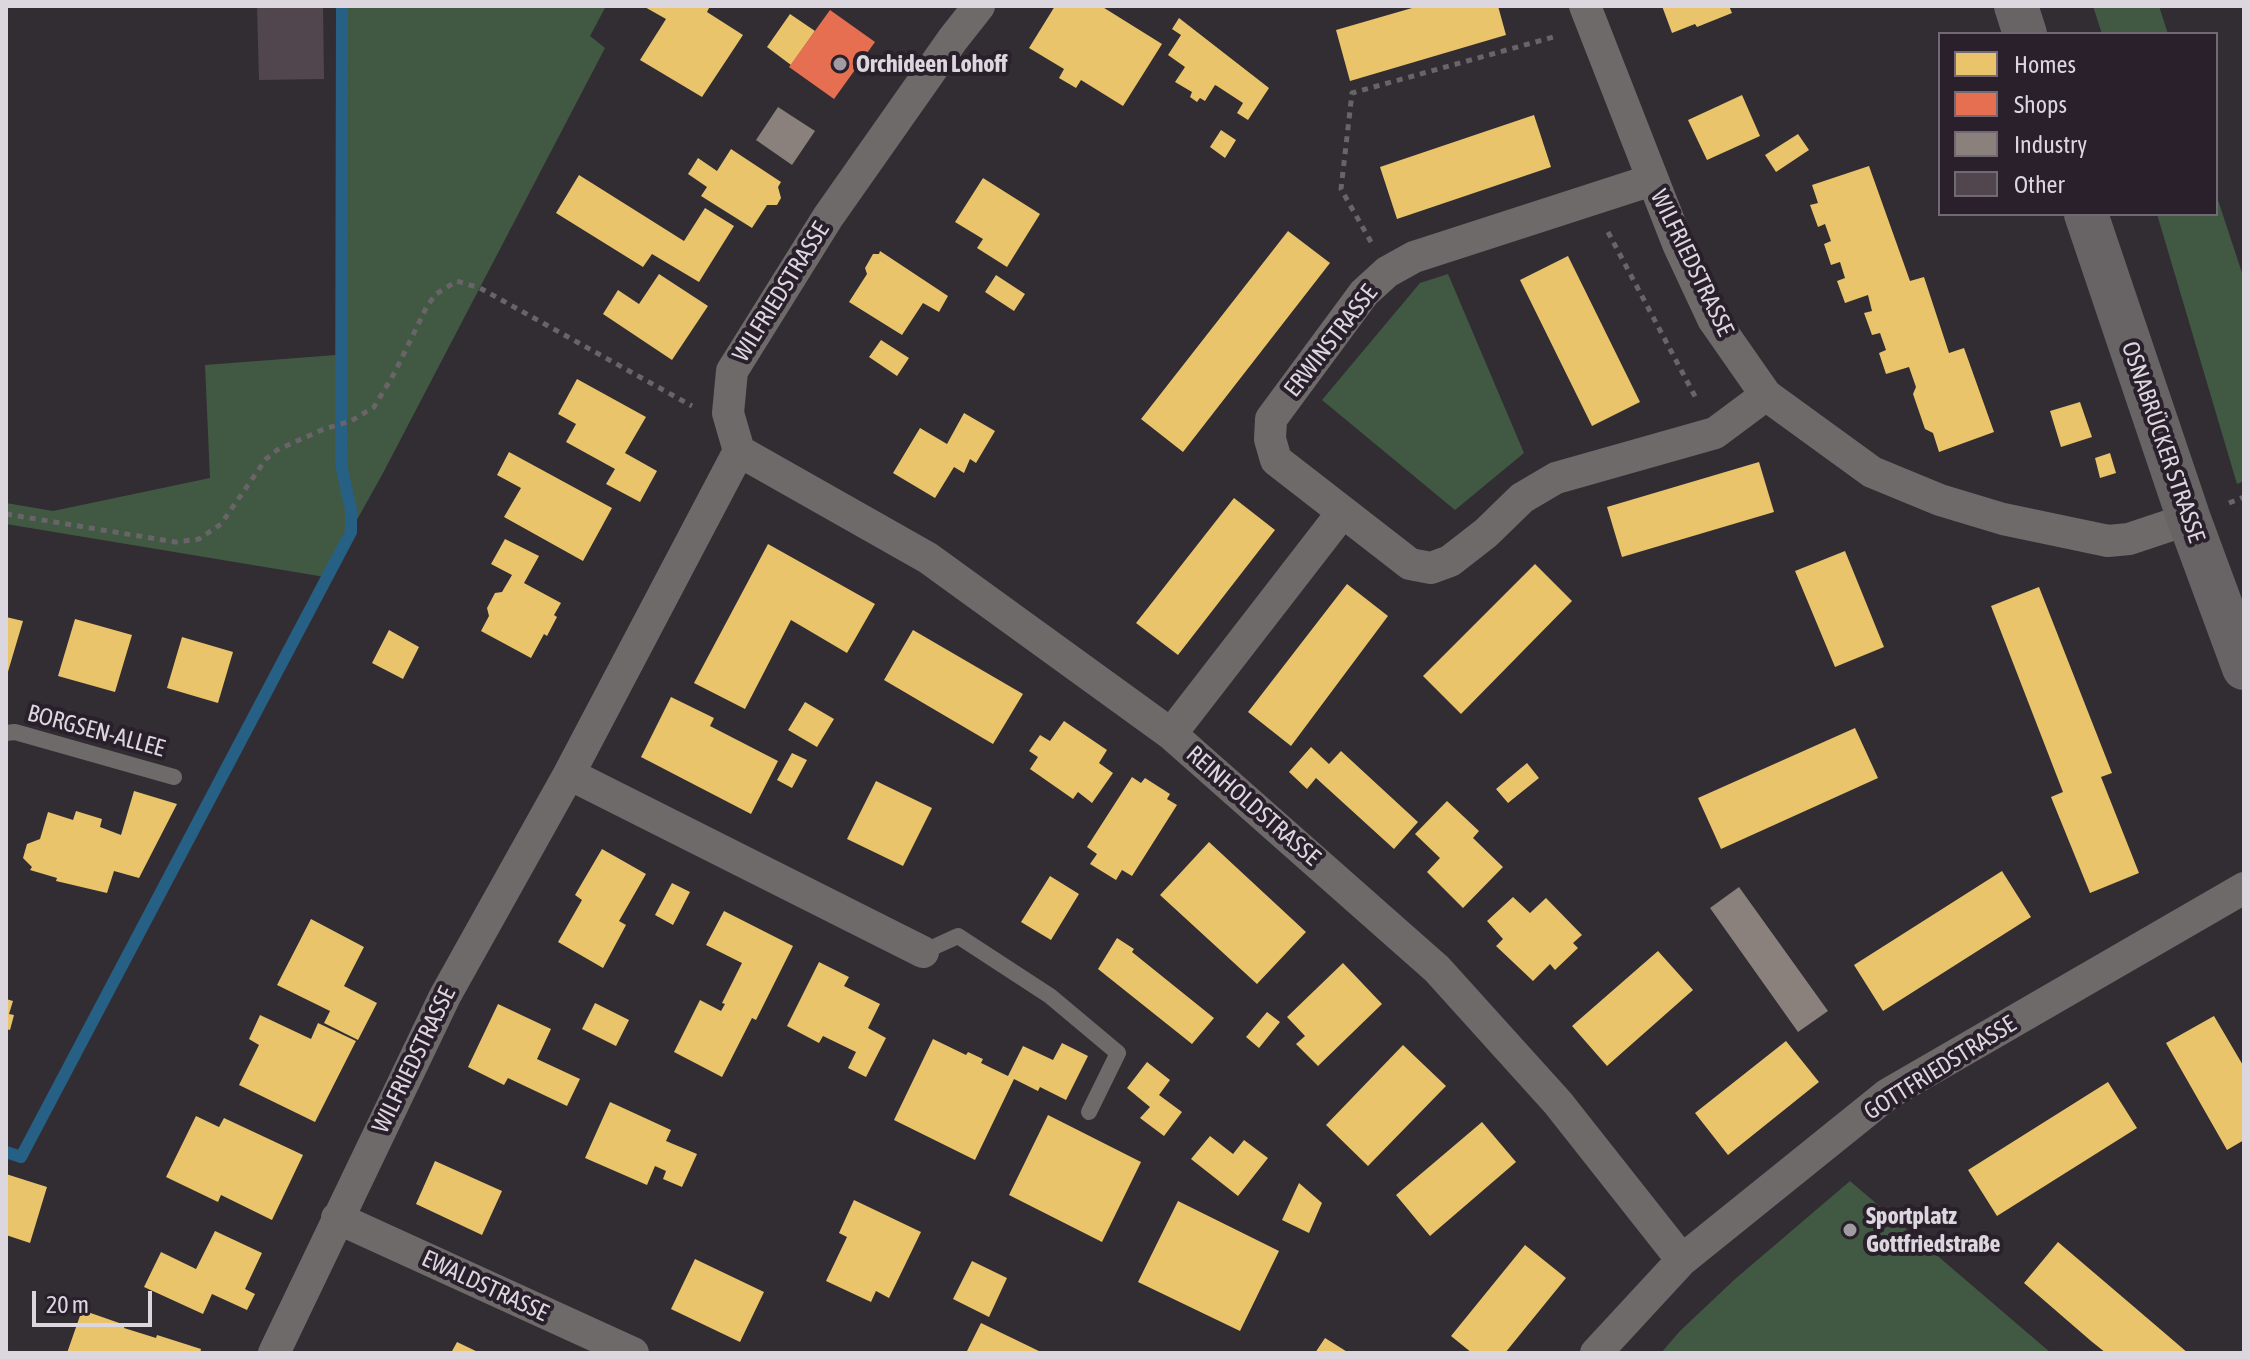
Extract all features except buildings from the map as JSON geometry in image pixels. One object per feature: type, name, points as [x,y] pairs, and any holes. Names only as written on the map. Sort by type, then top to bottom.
[{"type":"main road","points":[[2016,6],[2024,32]]},
{"type":"main road","name":"OSNABRÜCKER STRASSE","points":[[2087,216],[2189,519],[2244,668]]},
{"type":"street","name":"WILFRIEDSTRASSE","points":[[274,1353],[445,996],[569,774],[739,451],[728,413],[732,371],[828,217],[979,6]]},
{"type":"street","name":"WILFRIEDSTRASSE","points":[[1589,16],[1678,244],[1713,319],[1766,395],[1872,472],[1965,508],[2108,541],[2129,539],[2189,519]]},
{"type":"street","name":"ERWINSTRASSE","points":[[1652,180],[1414,257],[1387,272],[1364,293],[1271,419],[1270,439],[1276,460],[1410,564],[1431,568],[1450,561],[1486,533],[1522,498],[1556,478],[1715,433],[1766,395]]},
{"type":"street","name":"REINHOLDSTRASSE","points":[[739,451],[928,558],[1171,734],[1437,969],[1558,1103],[1682,1260]]},
{"type":"street","points":[[1171,734],[1342,513]]},
{"type":"street","points":[[569,774],[923,952]]},
{"type":"street","name":"GOTTFRIEDSTRASSE","points":[[1596,1353],[1682,1260],[1888,1094],[2244,888]]},
{"type":"street","name":"EWALDSTRASSE","points":[[337,1218],[633,1353]]},
{"type":"lane","name":"BORGSEN-ALLEE","points":[[6,733],[15,732],[174,777]]},
{"type":"lane","points":[[923,952],[958,936],[1050,996],[1118,1053],[1089,1112]]},
{"type":"path","points":[[1387,272],[1341,189],[1352,93],[1589,16]]},
{"type":"path","points":[[1590,200],[1715,433]]},
{"type":"path","points":[[6,514],[175,542],[199,539],[221,524],[266,459],[277,450],[324,429],[351,421],[374,407],[427,306],[436,294],[457,281],[480,288],[688,405],[728,413]]},
{"type":"path","points":[[2229,503],[2244,497]]},
{"type":"green space","points":[[336,6],[606,6],[590,36],[605,48],[383,473],[325,577],[6,524],[6,503],[53,511],[210,478],[205,365],[336,355]]},
{"type":"green space","points":[[2093,6],[2159,6],[2167,32],[2101,32]]},
{"type":"green space","points":[[2218,200],[2244,279],[2244,481],[2237,484],[2158,216],[2218,216]]},
{"type":"green space","points":[[1448,274],[1524,453],[1455,510],[1322,400],[1420,283]]},
{"type":"green space","name":"Sportplatz Gottfriedstraße","points":[[1850,1181],[2051,1353],[1661,1353],[1734,1280]]},
{"type":"waterway","points":[[6,1152],[21,1157],[351,532],[351,510],[341,464],[342,6]]},
{"type":"place","name":"Orchideen Lohoff","points":[[840,64]]},
{"type":"place","name":"Sportplatz Gottfriedstraße","points":[[1850,1230]]}]
